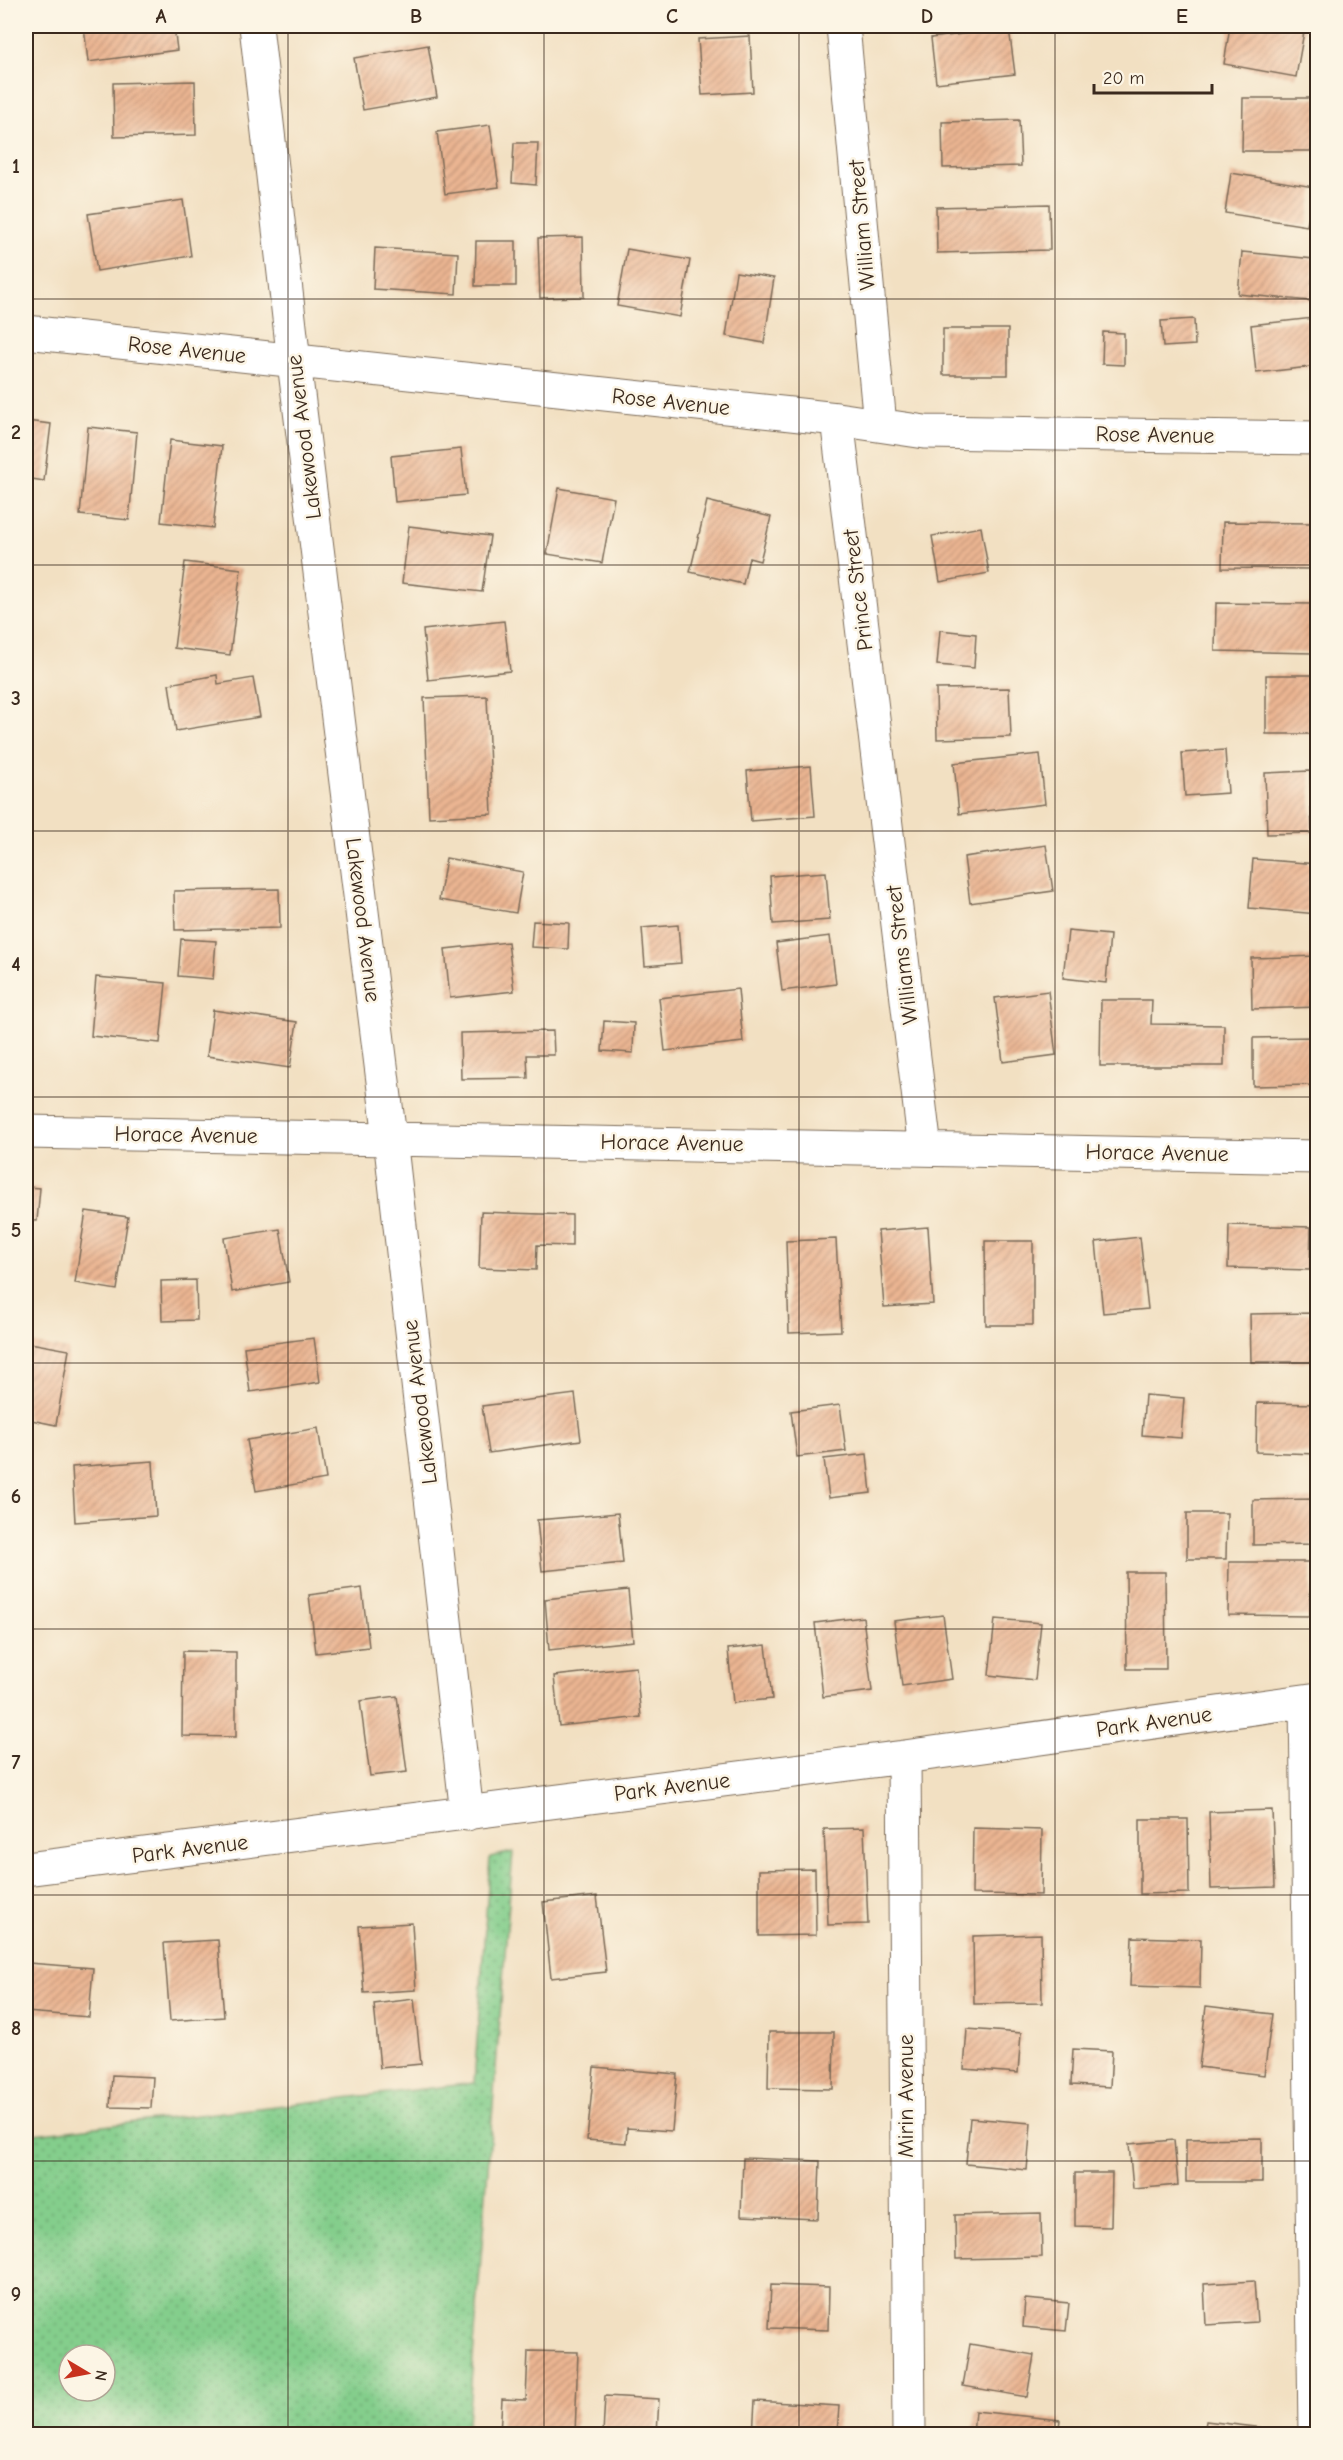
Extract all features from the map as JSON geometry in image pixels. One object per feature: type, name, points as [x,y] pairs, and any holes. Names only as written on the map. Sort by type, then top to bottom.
[{"type":"street","name":"Lakewood Avenue","points":[[256,26],[294,362],[390,1138],[467,1814]]},
{"type":"street","name":"William Street","points":[[843,26],[880,425]]},
{"type":"street","name":"Rose Avenue","points":[[26,332],[837,419],[925,432],[1317,438]]},
{"type":"street","name":"Prince Street","points":[[837,419],[878,761]]},
{"type":"street","name":"Williams Street","points":[[878,761],[926,1149]]},
{"type":"street","name":"Horace Avenue","points":[[26,1132],[1317,1157]]},
{"type":"street","name":"Park Avenue","points":[[26,1869],[904,1757],[1312,1700]]},
{"type":"street","points":[[1312,1700],[1315,2434]]},
{"type":"street","name":"Mirin Avenue","points":[[904,1757],[909,2434]]},
{"type":"green space","points":[[513,1852],[467,2434],[26,2434],[26,2135],[474,2083],[490,1857]]},
{"type":"building","points":[[84,26],[174,26],[177,50],[88,62]]},
{"type":"building","points":[[1230,26],[1305,26],[1296,77],[1224,64]]},
{"type":"building","points":[[1009,28],[1015,74],[936,83],[931,38]]},
{"type":"building","points":[[750,36],[753,92],[702,95],[698,39]]},
{"type":"building","points":[[428,45],[437,97],[363,110],[354,58]]},
{"type":"building","points":[[195,81],[196,135],[114,137],[113,83]]},
{"type":"building","points":[[1243,98],[1318,98],[1318,151],[1242,151]]},
{"type":"building","points":[[1019,120],[1021,166],[943,168],[942,122]]},
{"type":"building","points":[[490,125],[499,187],[445,194],[437,132]]},
{"type":"building","points":[[514,143],[538,143],[536,185],[512,183]]},
{"type":"building","points":[[1231,173],[1314,187],[1307,226],[1225,213]]},
{"type":"building","points":[[183,200],[191,256],[97,271],[88,214]]},
{"type":"building","points":[[1049,204],[1050,250],[937,253],[936,207]]},
{"type":"building","points":[[583,237],[584,297],[540,298],[538,238]]},
{"type":"building","points":[[476,241],[516,241],[516,286],[475,286]]},
{"type":"building","points":[[375,248],[458,253],[456,294],[373,289]]},
{"type":"building","points":[[627,249],[690,260],[680,317],[617,306]]},
{"type":"building","points":[[1242,252],[1314,259],[1311,301],[1238,294]]},
{"type":"building","points":[[736,272],[774,278],[764,343],[726,336]]},
{"type":"building","points":[[1313,318],[1318,366],[1256,373],[1251,325]]},
{"type":"building","points":[[1194,319],[1195,345],[1163,347],[1161,321]]},
{"type":"building","points":[[943,329],[1008,329],[1008,375],[943,375]]},
{"type":"building","points":[[1103,332],[1124,333],[1124,365],[1102,364]]},
{"type":"building","points":[[26,421],[51,424],[44,481],[26,478]]},
{"type":"building","points":[[88,427],[137,432],[129,520],[80,515]]},
{"type":"building","points":[[170,440],[222,446],[213,528],[161,522]]},
{"type":"building","points":[[461,449],[466,495],[395,502],[391,456]]},
{"type":"building","points":[[559,488],[614,498],[602,563],[547,554]]},
{"type":"building","points":[[707,501],[771,517],[760,561],[749,558],[743,584],[690,572]]},
{"type":"building","points":[[1223,522],[1314,523],[1314,569],[1222,568]]},
{"type":"building","points":[[409,526],[490,536],[482,592],[402,583]]},
{"type":"building","points":[[981,527],[989,573],[940,582],[932,536]]},
{"type":"building","points":[[185,562],[241,569],[230,655],[174,648]]},
{"type":"building","points":[[1216,603],[1316,604],[1314,653],[1215,651]]},
{"type":"building","points":[[504,621],[510,671],[428,680],[423,630]]},
{"type":"building","points":[[940,630],[976,634],[974,668],[937,665]]},
{"type":"building","points":[[217,675],[218,684],[253,678],[260,717],[176,731],[169,684]]},
{"type":"building","points":[[1266,675],[1318,675],[1318,734],[1266,734]]},
{"type":"building","points":[[1009,688],[1011,737],[937,739],[936,689]]},
{"type":"building","points":[[487,696],[492,814],[429,817],[424,698]]},
{"type":"building","points":[[1225,750],[1228,793],[1185,796],[1182,753]]},
{"type":"building","points":[[1040,754],[1045,804],[959,814],[954,763]]},
{"type":"building","points":[[811,766],[815,816],[751,821],[747,771]]},
{"type":"building","points":[[1310,771],[1312,833],[1267,834],[1265,773]]},
{"type":"building","points":[[1046,845],[1053,891],[970,903],[964,857]]},
{"type":"building","points":[[446,858],[523,872],[516,913],[439,900]]},
{"type":"building","points":[[1253,859],[1318,864],[1318,914],[1249,908]]},
{"type":"building","points":[[826,872],[830,920],[773,924],[770,876]]},
{"type":"building","points":[[279,889],[280,928],[175,930],[174,891]]},
{"type":"building","points":[[533,921],[569,923],[568,949],[531,947]]},
{"type":"building","points":[[678,925],[681,963],[645,966],[642,928]]},
{"type":"building","points":[[1068,931],[1110,935],[1106,983],[1063,978]]},
{"type":"building","points":[[830,936],[836,984],[782,991],[776,943]]},
{"type":"building","points":[[181,939],[216,941],[213,979],[178,976]]},
{"type":"building","points":[[508,942],[514,991],[450,998],[445,949]]},
{"type":"building","points":[[1318,956],[1318,1007],[1252,1009],[1251,958]]},
{"type":"building","points":[[96,977],[166,983],[160,1043],[91,1036]]},
{"type":"building","points":[[738,989],[743,1042],[665,1051],[659,998]]},
{"type":"building","points":[[1048,991],[1056,1055],[1003,1062],[995,998]]},
{"type":"building","points":[[1101,1000],[1152,1000],[1151,1024],[1224,1025],[1224,1066],[1100,1066]]},
{"type":"building","points":[[213,1010],[297,1022],[290,1068],[207,1056]]},
{"type":"building","points":[[604,1021],[634,1023],[633,1053],[602,1051]]},
{"type":"building","points":[[553,1031],[554,1055],[527,1055],[528,1078],[461,1079],[460,1033]]},
{"type":"building","points":[[1318,1037],[1318,1085],[1253,1086],[1253,1038]]},
{"type":"building","points":[[26,1187],[40,1188],[37,1221],[26,1220]]},
{"type":"building","points":[[86,1211],[128,1217],[117,1290],[75,1283]]},
{"type":"building","points":[[481,1212],[572,1215],[572,1246],[537,1245],[536,1270],[479,1268]]},
{"type":"building","points":[[1229,1225],[1311,1227],[1310,1270],[1228,1268]]},
{"type":"building","points":[[928,1227],[933,1304],[884,1307],[878,1231]]},
{"type":"building","points":[[280,1229],[289,1282],[232,1292],[224,1238]]},
{"type":"building","points":[[1140,1237],[1148,1309],[1103,1313],[1096,1242]]},
{"type":"building","points":[[836,1239],[841,1331],[789,1333],[786,1241]]},
{"type":"building","points":[[985,1241],[1033,1241],[1033,1325],[986,1325]]},
{"type":"building","points":[[196,1280],[197,1320],[162,1321],[161,1281]]},
{"type":"building","points":[[1318,1313],[1318,1362],[1251,1362],[1250,1314]]},
{"type":"building","points":[[314,1338],[320,1382],[250,1392],[244,1347]]},
{"type":"building","points":[[30,1343],[69,1350],[56,1425],[26,1419],[26,1368]]},
{"type":"building","points":[[575,1394],[581,1440],[489,1453],[482,1406]]},
{"type":"building","points":[[1145,1395],[1184,1398],[1181,1438],[1142,1435]]},
{"type":"building","points":[[1257,1403],[1318,1404],[1318,1454],[1256,1452]]},
{"type":"building","points":[[840,1405],[846,1451],[797,1457],[791,1411]]},
{"type":"building","points":[[318,1428],[326,1479],[256,1491],[247,1440]]},
{"type":"building","points":[[867,1454],[871,1493],[829,1498],[824,1459]]},
{"type":"building","points":[[153,1461],[156,1516],[75,1522],[72,1467]]},
{"type":"building","points":[[1318,1499],[1318,1544],[1253,1545],[1253,1500]]},
{"type":"building","points":[[618,1513],[623,1563],[542,1571],[537,1520]]},
{"type":"building","points":[[1187,1513],[1227,1513],[1226,1559],[1187,1559]]},
{"type":"building","points":[[1229,1562],[1311,1562],[1310,1616],[1228,1615]]},
{"type":"building","points":[[1126,1572],[1165,1572],[1166,1669],[1127,1669]]},
{"type":"building","points":[[362,1588],[369,1647],[316,1653],[309,1595]]},
{"type":"building","points":[[628,1590],[633,1641],[549,1650],[545,1599]]},
{"type":"building","points":[[943,1615],[952,1679],[902,1686],[894,1621]]},
{"type":"building","points":[[863,1617],[872,1691],[823,1697],[815,1623]]},
{"type":"building","points":[[995,1619],[1041,1623],[1035,1680],[989,1675]]},
{"type":"building","points":[[766,1645],[772,1699],[733,1703],[728,1649]]},
{"type":"building","points":[[183,1651],[236,1652],[236,1737],[182,1736]]},
{"type":"building","points":[[636,1667],[641,1717],[559,1726],[554,1676]]},
{"type":"building","points":[[397,1696],[407,1772],[370,1776],[360,1701]]},
{"type":"building","points":[[1272,1810],[1275,1887],[1211,1889],[1209,1812]]},
{"type":"building","points":[[1140,1819],[1188,1819],[1189,1893],[1140,1894]]},
{"type":"building","points":[[864,1828],[868,1924],[828,1925],[824,1829]]},
{"type":"building","points":[[973,1828],[1042,1830],[1041,1895],[972,1894]]},
{"type":"building","points":[[815,1869],[816,1935],[759,1936],[759,1870]]},
{"type":"building","points":[[597,1896],[606,1972],[551,1978],[543,1902]]},
{"type":"building","points":[[412,1923],[416,1990],[364,1993],[359,1926]]},
{"type":"building","points":[[1041,1934],[1042,2003],[974,2004],[973,1936]]},
{"type":"building","points":[[1132,1937],[1201,1939],[1200,1988],[1130,1986]]},
{"type":"building","points":[[218,1940],[224,2017],[170,2021],[164,1943]]},
{"type":"building","points":[[28,1963],[93,1968],[89,2017],[26,2012]]},
{"type":"building","points":[[414,1999],[421,2064],[380,2068],[374,2004]]},
{"type":"building","points":[[1206,2006],[1272,2014],[1264,2075],[1199,2067]]},
{"type":"building","points":[[967,2029],[1021,2033],[1018,2073],[964,2069]]},
{"type":"building","points":[[769,2032],[834,2032],[833,2089],[768,2088]]},
{"type":"building","points":[[1073,2049],[1112,2051],[1110,2087],[1071,2085]]},
{"type":"building","points":[[594,2067],[677,2074],[672,2131],[627,2128],[626,2143],[587,2140]]},
{"type":"building","points":[[112,2075],[153,2077],[151,2108],[110,2107]]},
{"type":"building","points":[[970,2118],[1031,2123],[1027,2170],[966,2164]]},
{"type":"building","points":[[1262,2138],[1262,2182],[1186,2182],[1186,2139]]},
{"type":"building","points":[[1174,2140],[1178,2185],[1133,2189],[1129,2144]]},
{"type":"building","points":[[743,2158],[820,2161],[818,2219],[741,2216]]},
{"type":"building","points":[[1075,2173],[1112,2173],[1111,2227],[1075,2226]]},
{"type":"building","points":[[1041,2213],[1042,2257],[956,2259],[955,2215]]},
{"type":"building","points":[[1254,2281],[1257,2322],[1206,2325],[1204,2284]]},
{"type":"building","points":[[771,2285],[829,2287],[828,2330],[769,2328]]},
{"type":"building","points":[[1025,2299],[1069,2303],[1066,2331],[1023,2327]]},
{"type":"building","points":[[970,2344],[1034,2355],[1027,2397],[963,2386]]},
{"type":"building","points":[[528,2351],[578,2352],[575,2434],[500,2434],[502,2399],[526,2400]]},
{"type":"building","points":[[605,2396],[659,2399],[657,2434],[603,2434]]},
{"type":"building","points":[[755,2401],[839,2406],[837,2434],[753,2434]]},
{"type":"building","points":[[975,2411],[1060,2420],[1058,2434],[973,2434]]},
{"type":"building","points":[[1206,2421],[1263,2428],[1262,2434],[1204,2434]]}]
